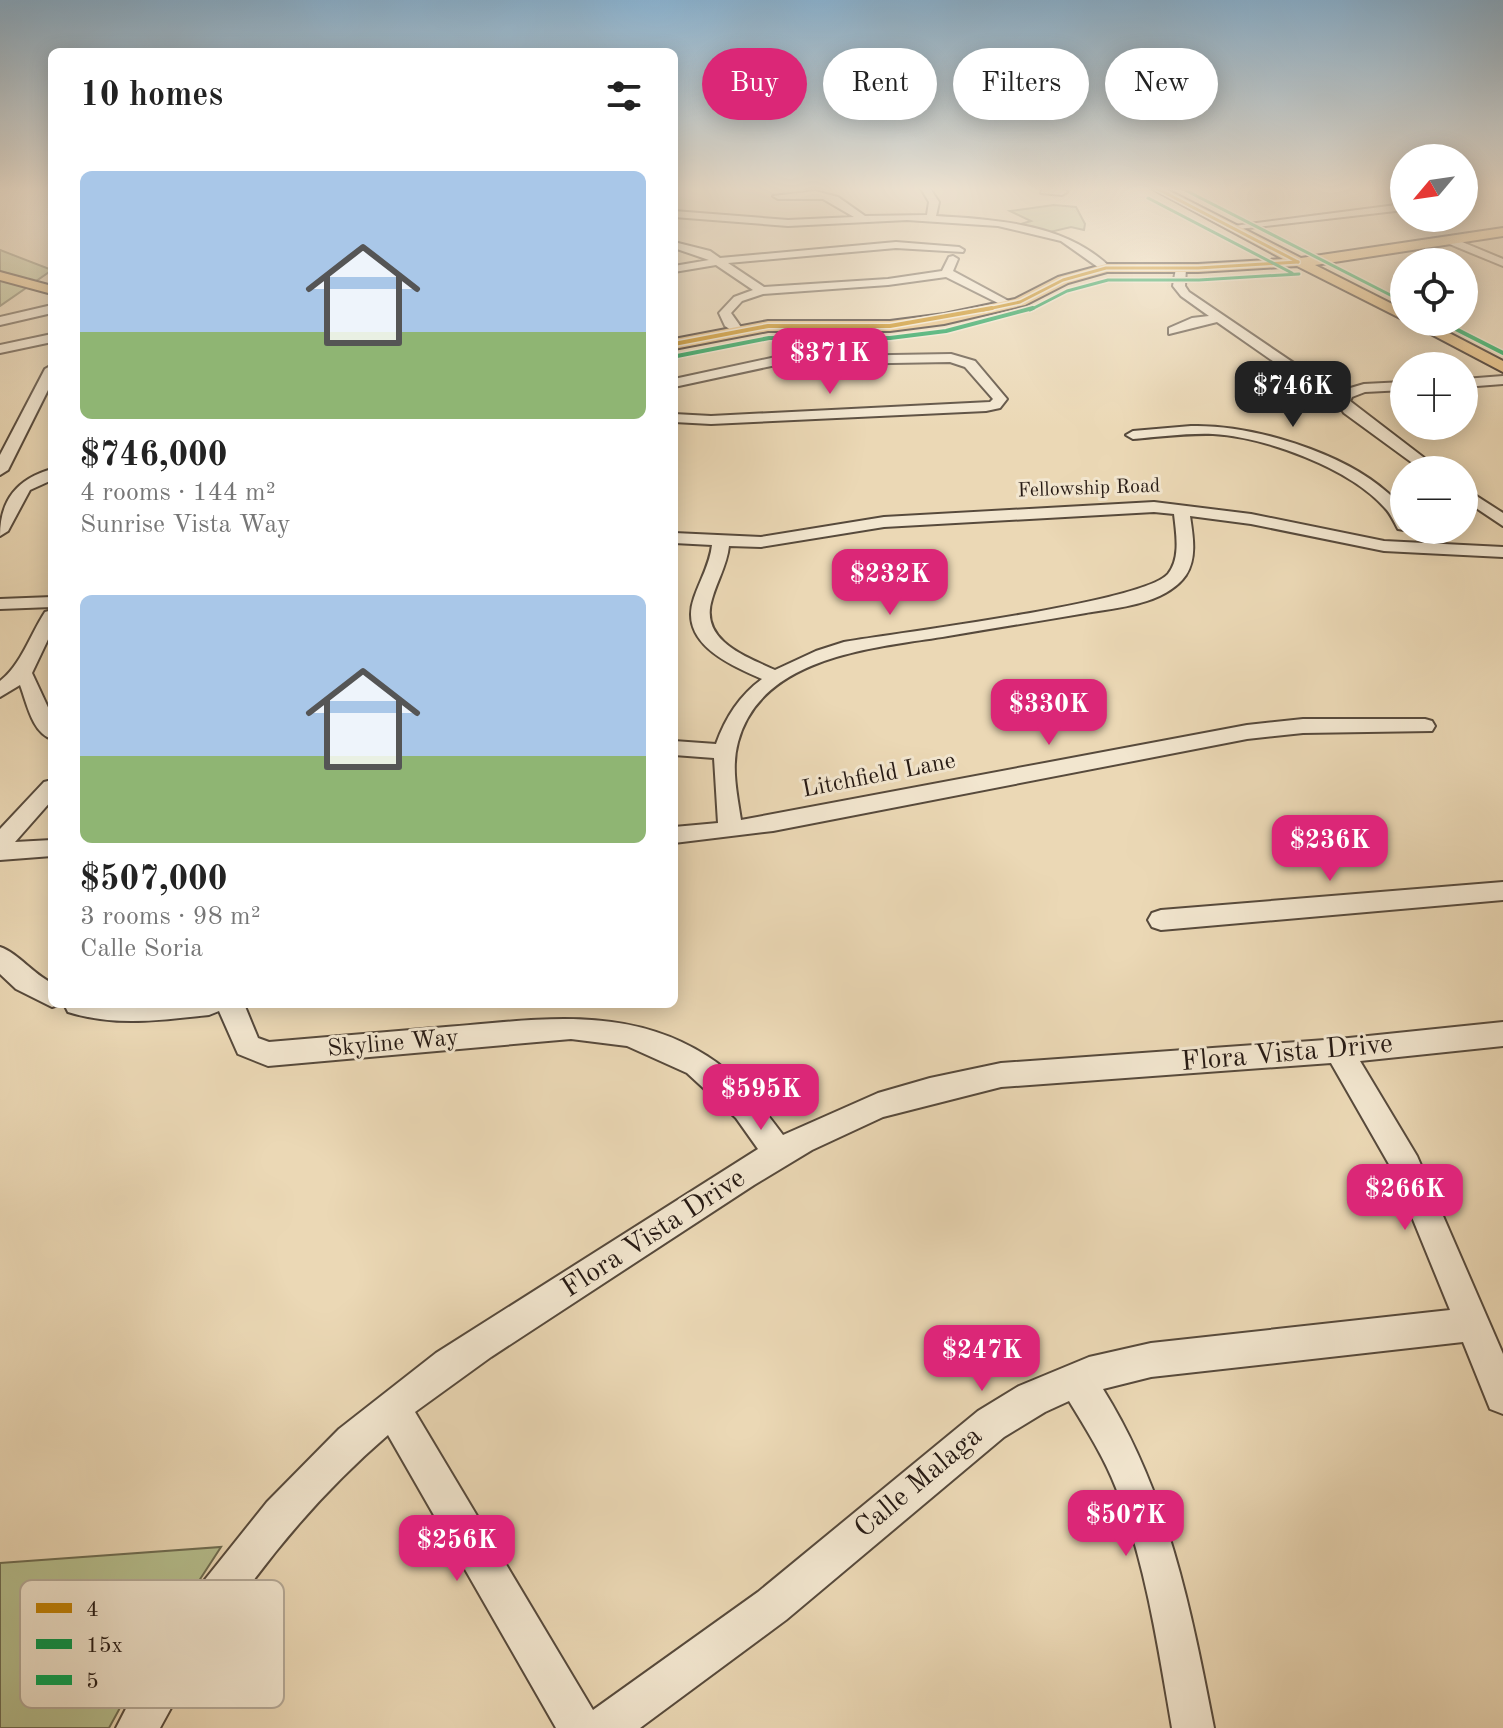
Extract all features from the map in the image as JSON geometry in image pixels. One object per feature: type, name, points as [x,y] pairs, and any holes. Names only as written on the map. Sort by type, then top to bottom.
[{"type":"main road","points":[[678,343],[737,330],[785,325],[907,325],[1010,305],[1031,298],[1063,280],[1106,268],[1188,268]]},
{"type":"main road","points":[[1309,268],[1390,309]]},
{"type":"main road","points":[[0,276],[48,289]]},
{"type":"main road","points":[[1443,336],[1503,367]]},
{"type":"street","points":[[728,268],[762,291]]},
{"type":"street","points":[[947,268],[948,273]]},
{"type":"street","points":[[1181,268],[1181,289],[1305,377],[1346,394],[1364,388],[1390,387]]},
{"type":"street","points":[[737,330],[727,319],[728,308],[746,295],[762,291],[888,282],[948,273],[1010,305]]},
{"type":"street","points":[[0,321],[48,310]]},
{"type":"street","points":[[1173,331],[1196,321],[1220,318]]},
{"type":"street","points":[[0,349],[48,339]]},
{"type":"street","points":[[678,382],[745,365],[794,360],[951,358],[970,364],[999,397],[998,404],[986,407],[741,419],[678,418]]},
{"type":"street","points":[[48,377],[0,473],[24,487],[48,489]]},
{"type":"street","points":[[1478,382],[1503,380]]},
{"type":"street","points":[[1346,394],[1343,401],[1349,410],[1413,456]]},
{"type":"street","points":[[1133,435],[1210,430],[1276,443],[1329,465],[1390,502]]},
{"type":"street","points":[[0,531],[24,487],[48,476]]},
{"type":"street","points":[[1478,503],[1503,521]]},
{"type":"street","name":"Fellowship Road","points":[[678,538],[721,542],[774,541],[857,526],[1115,507],[1181,509],[1251,519],[1356,542],[1503,552]]},
{"type":"street","points":[[730,829],[724,767],[726,750],[742,709],[775,678],[805,661],[844,648],[1118,602],[1156,590],[1177,575],[1187,556],[1181,509]]},
{"type":"street","points":[[721,542],[716,573],[699,613],[702,630],[721,649],[775,678]]},
{"type":"street","points":[[1408,544],[1409,548]]},
{"type":"street","points":[[0,604],[48,602]]},
{"type":"street","points":[[0,691],[22,674],[48,622]]},
{"type":"street","points":[[22,674],[30,681],[38,713],[48,727]]},
{"type":"street","name":"Litchfield Lane","points":[[678,835],[773,823],[1247,732],[1303,726],[1425,726]]},
{"type":"street","points":[[678,749],[703,752],[726,750]]},
{"type":"street","points":[[0,849],[20,819],[48,791]]},
{"type":"street","points":[[0,849],[48,848]]},
{"type":"street","points":[[1161,920],[1503,891]]},
{"type":"street","points":[[0,957],[25,982],[48,994]]},
{"type":"street","points":[[108,1008],[137,1012],[173,1008]]},
{"type":"street","name":"Skyline Way","points":[[232,1008],[248,1046],[268,1054],[571,1028],[627,1034],[678,1054],[706,1071],[746,1109],[779,1154]]},
{"type":"street","name":"Flora Vista Drive","points":[[230,1580],[294,1500],[342,1450],[392,1407],[448,1366],[779,1154],[858,1113],[893,1100],[1001,1075],[1339,1051],[1503,1034]]},
{"type":"street","points":[[1339,1051],[1406,1166],[1503,1396]]},
{"type":"street","name":"Calle Malaga","points":[[604,1728],[772,1606],[991,1424],[1032,1399],[1076,1380],[1151,1360],[1473,1324]]},
{"type":"street","points":[[1076,1380],[1104,1424],[1134,1485],[1152,1534],[1166,1587],[1193,1728]]},
{"type":"street","points":[[392,1407],[579,1728]]},
{"type":"street","name":"Flora Vista Drive","points":[[137,1728],[149,1708]]},
{"type":"green space","points":[[0,268],[48,268],[48,273],[0,306]]},
{"type":"green space","points":[[221,1547],[200,1580],[20,1580],[20,1708],[120,1708],[109,1728],[0,1728],[0,1563]]},
{"type":"transit line","name":"4","points":[[678,343],[768,326],[890,326],[944,319],[1020,302],[1063,280],[1106,268],[1204,268]]},
{"type":"transit line","name":"15x","points":[[1282,268],[1292,273]]},
{"type":"transit line","name":"5","points":[[1337,268],[1390,295]]},
{"type":"transit line","name":"15x","points":[[678,356],[769,338],[890,338],[946,331],[1024,313],[1067,291],[1108,280],[1199,280],[1299,274]]},
{"type":"transit line","name":"5","points":[[1470,336],[1503,353]]}]
